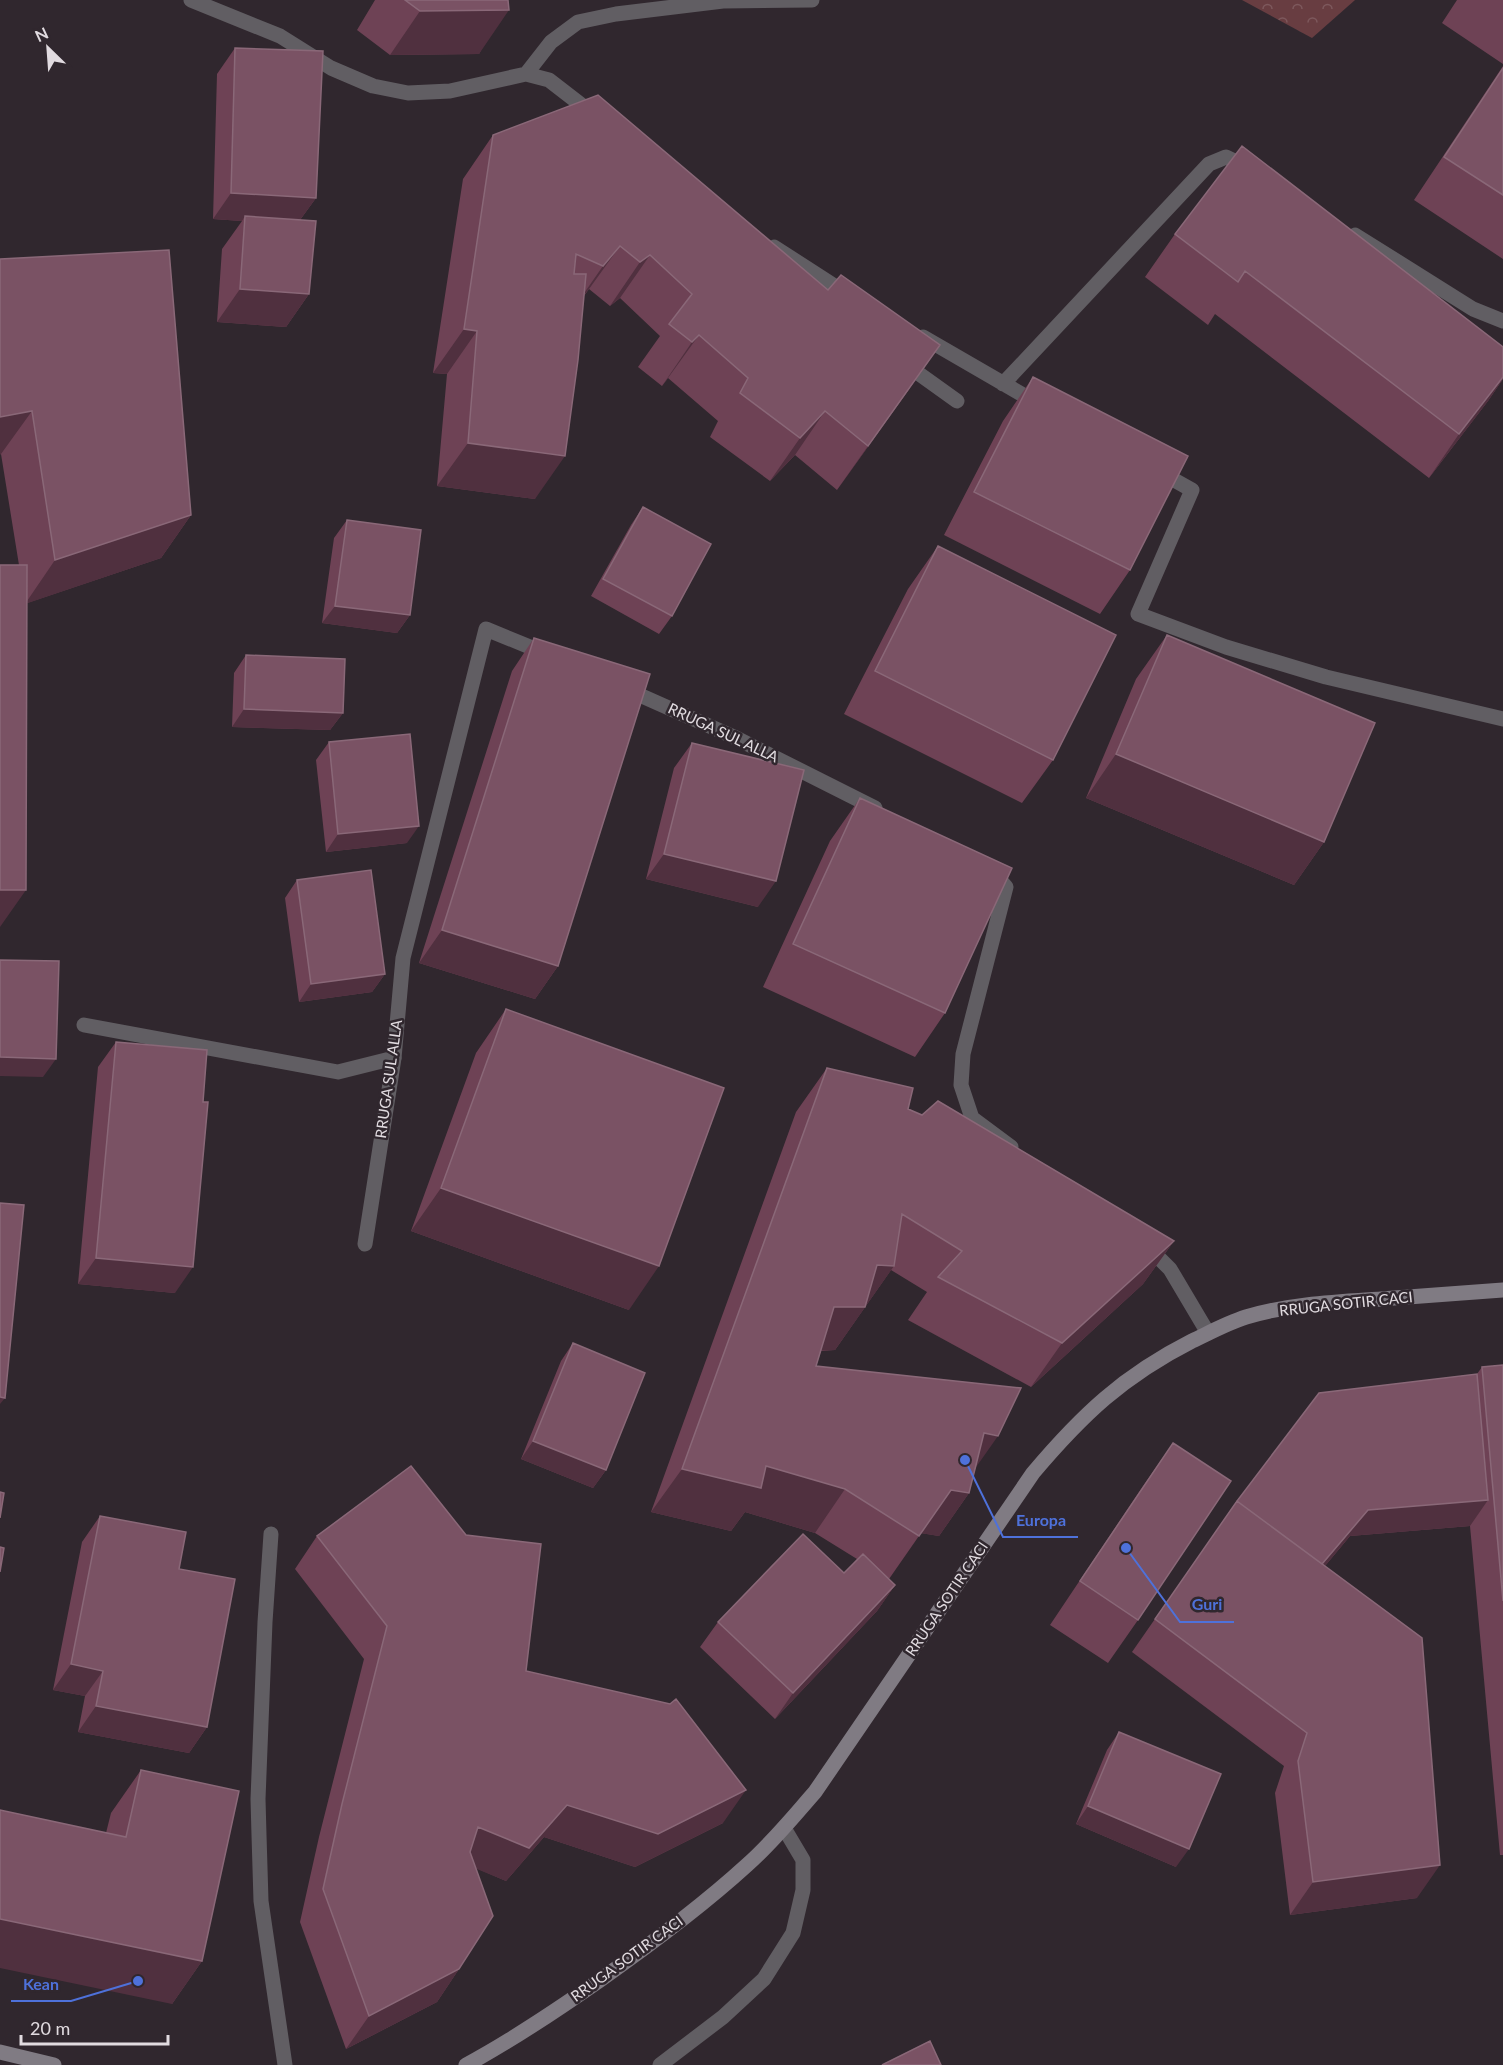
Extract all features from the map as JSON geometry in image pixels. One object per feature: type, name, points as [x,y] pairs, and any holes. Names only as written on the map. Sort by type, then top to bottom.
[{"type":"main road","name":"RRUGA SOTIR CACI","points":[[466,2065],[491,2059],[695,1910],[748,1864],[784,1828],[815,1792],[1033,1473],[1068,1432],[1108,1394],[1158,1358],[1208,1333],[1245,1318],[1292,1307],[1345,1301],[1503,1290]]},
{"type":"main road","points":[[0,2052],[54,2065]]},
{"type":"street","points":[[190,0],[280,36],[332,68],[373,86],[408,93],[450,91],[526,74],[549,80],[605,124]]},
{"type":"street","points":[[526,74],[551,42],[578,21],[723,1],[812,0]]},
{"type":"street","points":[[1003,384],[1209,164],[1226,157],[1240,162],[1266,179]]},
{"type":"street","points":[[1341,226],[1473,309],[1503,321]]},
{"type":"street","points":[[764,241],[866,306]]},
{"type":"street","points":[[905,328],[946,349],[1051,411]]},
{"type":"street","points":[[893,355],[957,401]]},
{"type":"street","points":[[1141,462],[1192,490],[1138,614],[1226,647],[1326,677],[1503,719]]},
{"type":"street","name":"RRUGA SUL ALLA","points":[[365,1244],[394,1058],[403,958],[486,629],[562,660]]},
{"type":"street","name":"RRUGA SUL ALLA","points":[[616,684],[734,737],[888,814]]},
{"type":"street","points":[[980,861],[989,867],[1006,887],[963,1054],[961,1085],[972,1118],[1026,1158]]},
{"type":"street","points":[[84,1026],[338,1072],[394,1058]]},
{"type":"street","points":[[1136,1235],[1170,1269],[1208,1333]]},
{"type":"street","points":[[271,1534],[258,1826],[261,1901],[285,2065]]},
{"type":"street","points":[[660,2065],[723,2017],[764,1979],[794,1933],[803,1890],[802,1860],[784,1828]]},
{"type":"green space","points":[[1242,0],[1355,0],[1312,38]]},
{"type":"building","points":[[405,0],[508,0],[509,10],[420,11]]},
{"type":"building","points":[[235,48],[323,51],[316,198],[231,193]]},
{"type":"building","points":[[1503,68],[1503,195],[1444,157]]},
{"type":"building","points":[[598,95],[828,290],[841,275],[940,345],[868,446],[825,411],[800,438],[740,393],[748,378],[699,335],[692,342],[669,324],[692,294],[650,255],[640,262],[620,246],[603,266],[576,254],[574,274],[586,274],[578,360],[565,456],[468,443],[477,331],[464,329],[493,135]]},
{"type":"building","points":[[1242,146],[1503,347],[1503,377],[1459,434],[1245,271],[1238,282],[1175,234]]},
{"type":"building","points":[[245,216],[316,221],[309,294],[240,289]]},
{"type":"building","points":[[169,250],[191,515],[55,560],[32,411],[0,417],[0,259]]},
{"type":"building","points":[[1033,377],[1188,456],[1130,570],[974,492]]},
{"type":"building","points":[[643,507],[711,544],[672,616],[603,579]]},
{"type":"building","points":[[347,520],[421,530],[410,615],[335,606]]},
{"type":"building","points":[[938,546],[1116,635],[1053,760],[875,671]]},
{"type":"building","points":[[0,565],[27,565],[26,890],[0,890]]},
{"type":"building","points":[[1167,635],[1375,723],[1324,842],[1116,754]]},
{"type":"building","points":[[534,638],[650,674],[558,966],[442,930]]},
{"type":"building","points":[[246,655],[345,659],[343,713],[244,709]]},
{"type":"building","points":[[410,734],[419,826],[338,834],[329,742]]},
{"type":"building","points":[[692,743],[804,770],[776,881],[664,854]]},
{"type":"building","points":[[860,798],[1012,868],[945,1013],[793,944]]},
{"type":"building","points":[[371,870],[385,974],[311,984],[297,880]]},
{"type":"building","points":[[0,960],[59,961],[56,1059],[0,1057]]},
{"type":"building","points":[[506,1009],[724,1088],[659,1266],[441,1188]]},
{"type":"building","points":[[116,1042],[207,1050],[203,1102],[208,1102],[193,1267],[96,1258]]},
{"type":"building","points":[[827,1068],[913,1088],[908,1109],[922,1115],[938,1101],[1174,1241],[1062,1343],[938,1277],[962,1251],[902,1214],[894,1266],[877,1265],[865,1307],[834,1307],[816,1366],[1021,1388],[998,1436],[984,1433],[969,1493],[951,1490],[919,1536],[845,1489],[766,1466],[761,1488],[682,1469]]},
{"type":"building","points":[[0,1203],[24,1205],[5,1398],[0,1397]]},
{"type":"building","points":[[573,1343],[645,1373],[606,1470],[533,1441]]},
{"type":"building","points":[[1503,1365],[1503,1601],[1482,1367]]},
{"type":"building","points":[[1477,1374],[1488,1500],[1368,1510],[1322,1564],[1237,1501],[1319,1393]]},
{"type":"building","points":[[1173,1443],[1231,1481],[1138,1620],[1080,1581]]},
{"type":"building","points":[[411,1466],[466,1535],[541,1544],[526,1671],[670,1704],[676,1699],[746,1790],[658,1834],[567,1805],[529,1848],[478,1827],[470,1852],[493,1916],[459,1969],[369,2016],[323,1889],[387,1626],[317,1536]]},
{"type":"building","points":[[0,1492],[4,1493],[0,1518]]},
{"type":"building","points":[[1237,1501],[1422,1638],[1440,1865],[1313,1882],[1298,1761],[1307,1733],[1155,1619]]},
{"type":"building","points":[[100,1516],[186,1532],[179,1569],[235,1579],[207,1727],[96,1706],[103,1671],[71,1664]]},
{"type":"building","points":[[803,1534],[844,1573],[863,1554],[895,1585],[793,1693],[718,1622]]},
{"type":"building","points":[[0,1547],[4,1548],[0,1572]]},
{"type":"building","points":[[1119,1732],[1221,1774],[1189,1849],[1088,1806]]},
{"type":"building","points":[[141,1770],[239,1791],[202,1961],[0,1919],[0,1810],[126,1837]]},
{"type":"building","points":[[930,2041],[941,2065],[882,2065]]},
{"type":"place","name":"Europa","points":[[965,1460]]},
{"type":"place","name":"Guri","points":[[1126,1548]]},
{"type":"place","name":"Kean","points":[[138,1981]]}]
